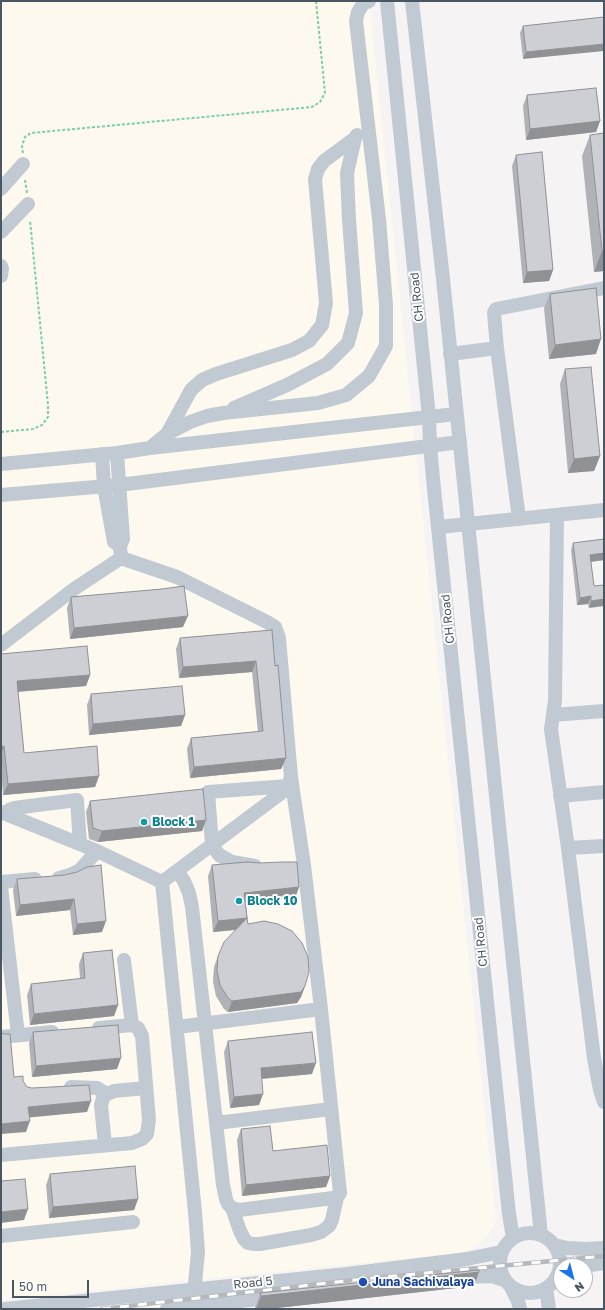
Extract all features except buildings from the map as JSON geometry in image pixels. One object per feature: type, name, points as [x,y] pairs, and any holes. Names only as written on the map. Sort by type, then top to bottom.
[{"type":"street","points":[[223,413],[318,403],[346,395],[369,376],[386,346],[385,297],[379,219],[356,21],[362,4],[369,1]]},
{"type":"street","name":"CH Road","points":[[387,1],[429,417],[430,445],[509,1214],[513,1238]]},
{"type":"street","points":[[412,1],[460,442],[541,1235]]},
{"type":"street","points":[[167,434],[191,390],[202,380],[216,374],[292,350],[309,341],[322,325],[326,303],[315,178],[318,169],[324,161],[355,138],[367,120]]},
{"type":"street","points":[[150,448],[167,434],[190,422],[223,413],[287,385],[327,364],[348,343],[356,313],[347,173],[355,138]]},
{"type":"street","points":[[1,189],[24,164]]},
{"type":"street","points":[[1,232],[28,204]]},
{"type":"street","points":[[1,266],[1,276]]},
{"type":"street","points":[[519,518],[497,348],[494,313],[496,309],[604,288]]},
{"type":"street","points":[[450,354],[497,348]]},
{"type":"street","points":[[1,464],[117,453],[456,414]]},
{"type":"street","points":[[1,495],[104,486],[460,442]]},
{"type":"street","points":[[1,645],[121,552],[124,539],[117,453]]},
{"type":"street","points":[[102,454],[104,486],[114,542],[121,552],[177,577],[267,622],[275,627],[279,638],[289,781],[297,865],[321,1009],[340,1193],[337,1197],[332,1220],[329,1226],[321,1232],[260,1244],[248,1243],[240,1231],[232,1208],[228,1204],[224,1192],[192,907],[184,881],[177,871]]},
{"type":"street","points":[[439,527],[604,510]]},
{"type":"street","points":[[557,514],[555,701],[551,729],[552,742],[599,1057],[600,1090],[604,1102]]},
{"type":"street","points":[[172,590],[195,586]]},
{"type":"street","points":[[62,598],[84,597]]},
{"type":"street","points":[[553,715],[604,711]]},
{"type":"street","points":[[162,882],[280,794],[289,781]]},
{"type":"street","points":[[270,865],[255,866],[232,862],[220,855],[212,845],[208,792],[289,781]]},
{"type":"street","points":[[560,796],[604,792]]},
{"type":"street","points":[[3,813],[14,808],[77,800],[80,844]]},
{"type":"street","points":[[3,813],[80,844],[162,882]]},
{"type":"street","points":[[568,848],[604,846]]},
{"type":"street","points":[[1,882],[60,878],[70,875],[80,870],[97,852]]},
{"type":"street","points":[[162,882],[195,1212],[198,1252],[195,1284],[201,1289],[202,1305]]},
{"type":"street","points":[[1,887],[18,1035]]},
{"type":"street","points":[[124,960],[132,1025]]},
{"type":"street","points":[[177,1027],[321,1009]]},
{"type":"street","points":[[1,1155],[132,1143],[142,1139],[147,1134],[149,1128],[142,1036],[138,1028],[132,1025],[86,1029]]},
{"type":"street","points":[[1,1037],[64,1031]]},
{"type":"street","points":[[61,1088],[97,1088],[107,1094]]},
{"type":"street","points":[[105,1145],[101,1104],[103,1098],[107,1094],[114,1091],[146,1088]]},
{"type":"street","points":[[216,1123],[331,1109]]},
{"type":"street","points":[[232,1208],[239,1210],[337,1197]]},
{"type":"street","points":[[1,1236],[133,1222]]},
{"type":"street","points":[[520,1309],[518,1301],[500,1271],[499,1262],[501,1252],[506,1244],[513,1238],[527,1233],[541,1235],[556,1245],[573,1249],[604,1248]]},
{"type":"street","points":[[556,1245],[559,1258]]},
{"type":"street","name":"Road 5","points":[[5,1309],[385,1270],[467,1259],[501,1252]]},
{"type":"street","points":[[593,1265],[604,1263]]},
{"type":"street","points":[[450,1278],[465,1276],[492,1276],[507,1283],[519,1292],[528,1293],[538,1292],[553,1282]]},
{"type":"street","points":[[546,1288],[549,1309]]},
{"type":"street","name":"Road 5","points":[[167,1309],[286,1296]]},
{"type":"path","points":[[1,432],[33,429],[42,425],[48,417],[22,146],[25,137],[31,133],[312,107],[320,102],[325,93],[316,1]]},
{"type":"shaded area","points":[[1,1],[369,1],[496,1220],[490,1232],[477,1245],[462,1253],[1,1300]]},
{"type":"railway","points":[[102,1309],[363,1279],[604,1256]]},
{"type":"place","name":"Block 1","points":[[144,822]]},
{"type":"place","name":"Block 10","points":[[239,901]]},
{"type":"place","name":"Juna Sachivalaya","points":[[363,1282]]}]
